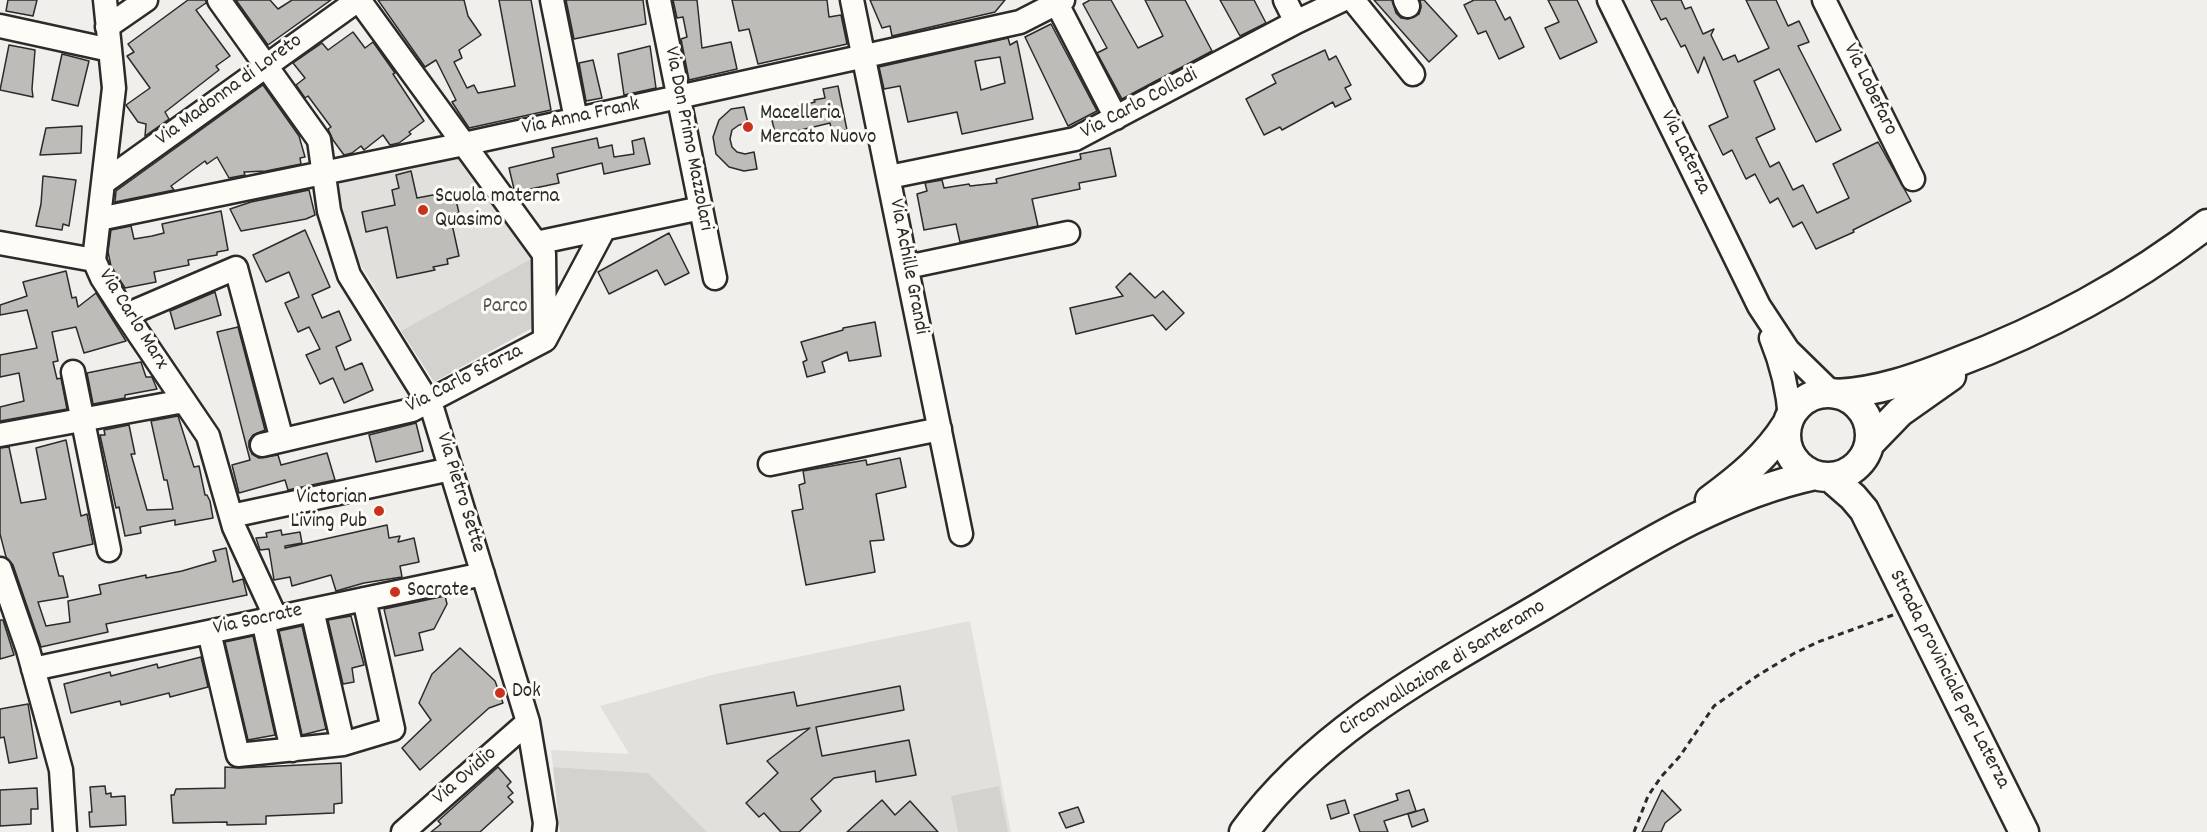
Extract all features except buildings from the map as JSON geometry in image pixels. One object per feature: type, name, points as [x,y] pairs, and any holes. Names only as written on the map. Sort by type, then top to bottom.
[{"type":"main road","points":[[1823,476],[1842,475],[1853,470],[1862,461],[1869,447],[1900,412],[1927,392],[1999,347],[2118,284],[2207,224]]},
{"type":"main road","points":[[1873,528],[1864,510],[1853,497],[1823,476],[1804,470],[1794,461],[1788,450],[1786,437],[1788,421],[1797,407],[1807,399],[1819,394],[1899,383],[1999,347]]},
{"type":"main road","points":[[1834,393],[1849,398],[1859,406],[1869,423],[1866,482],[1873,528]]},
{"type":"main road","name":"Circonvallazione di Santeramo","points":[[1664,533],[1721,492],[1761,458],[1774,445],[1788,421]]},
{"type":"main road","name":"Circonvallazione di Santeramo","points":[[1244,832],[1313,755],[1373,708],[1460,654],[1664,533],[1747,495],[1783,482],[1823,476]]},
{"type":"main road","name":"Strada provinciale per Laterza","points":[[1873,528],[2024,832]]},
{"type":"street","name":"Via Carlo Marx","points":[[105,0],[114,88],[94,260],[102,278],[208,436],[234,527],[269,619],[292,750]]},
{"type":"street","points":[[107,27],[146,0]]},
{"type":"street","name":"Via Pietro Sette","points":[[219,0],[319,140],[328,211],[349,275],[429,403],[528,722],[546,823],[544,832]]},
{"type":"street","points":[[358,0],[544,254],[545,340]]},
{"type":"street","name":"Via Madonna di Loreto","points":[[103,183],[358,0]]},
{"type":"street","points":[[552,0],[576,119]]},
{"type":"street","name":"Via Don Primo Mazzolari","points":[[659,0],[715,278]]},
{"type":"street","name":"Via Achille Grandi","points":[[852,0],[962,534]]},
{"type":"street","points":[[1285,0],[1296,22]]},
{"type":"street","name":"Via Carlo Collodi","points":[[889,177],[1075,139],[1342,0]]},
{"type":"street","points":[[1353,0],[1413,74]]},
{"type":"street","name":"Via Laterza","points":[[1609,0],[1759,306]]},
{"type":"street","name":"Via Lobefaro","points":[[1824,0],[1913,179]]},
{"type":"street","points":[[1059,1],[1116,118]]},
{"type":"street","name":"Via Anna Frank","points":[[99,219],[464,144],[1020,22],[1059,1]]},
{"type":"street","points":[[0,26],[110,50]]},
{"type":"street","points":[[536,243],[701,208]]},
{"type":"street","name":"Via Carlo Sforza","points":[[126,315],[236,268],[272,443],[412,410],[545,340],[604,229]]},
{"type":"street","points":[[907,267],[1068,233]]},
{"type":"street","points":[[0,243],[94,260]]},
{"type":"street","points":[[1759,306],[1788,350],[1834,393]]},
{"type":"street","points":[[1759,306],[1783,369],[1788,394],[1788,421]]},
{"type":"street","points":[[73,372],[109,550]]},
{"type":"street","points":[[0,435],[184,401]]},
{"type":"street","points":[[770,464],[940,429]]},
{"type":"street","points":[[231,516],[451,469]]},
{"type":"street","points":[[0,569],[8,617],[33,669],[61,770],[65,832]]},
{"type":"street","name":"Via Socrate","points":[[33,669],[483,574]]},
{"type":"street","points":[[208,632],[238,755],[343,744],[393,729],[364,599]]},
{"type":"street","points":[[312,610],[343,744]]},
{"type":"street","name":"Via Ovidio","points":[[403,832],[528,722]]},
{"type":"path","points":[[1634,832],[1648,796],[1680,756],[1714,706],[1757,676],[1810,646],[1912,609]]},
{"type":"shaded area","name":"Scuola materna Quasimo","points":[[461,150],[536,256],[401,331],[349,245],[337,176]]},
{"type":"shaded area","points":[[970,621],[1011,832],[707,832],[648,773],[553,767],[551,750],[629,754],[600,706],[716,674]]},
{"type":"green space","name":"Parco","points":[[536,256],[536,326],[434,382],[401,331]]},
{"type":"green space","points":[[553,767],[648,773],[707,832],[560,832]]},
{"type":"green space","points":[[999,786],[1008,832],[958,832],[951,796]]},
{"type":"place","name":"Macelleria Mercato Nuovo","points":[[748,127]]},
{"type":"place","name":"Scuola materna Quasimo","points":[[423,210]]},
{"type":"place","name":"Victorian Living Pub","points":[[379,511]]},
{"type":"place","name":"Socrate","points":[[395,592]]},
{"type":"place","name":"Dok","points":[[500,693]]}]
